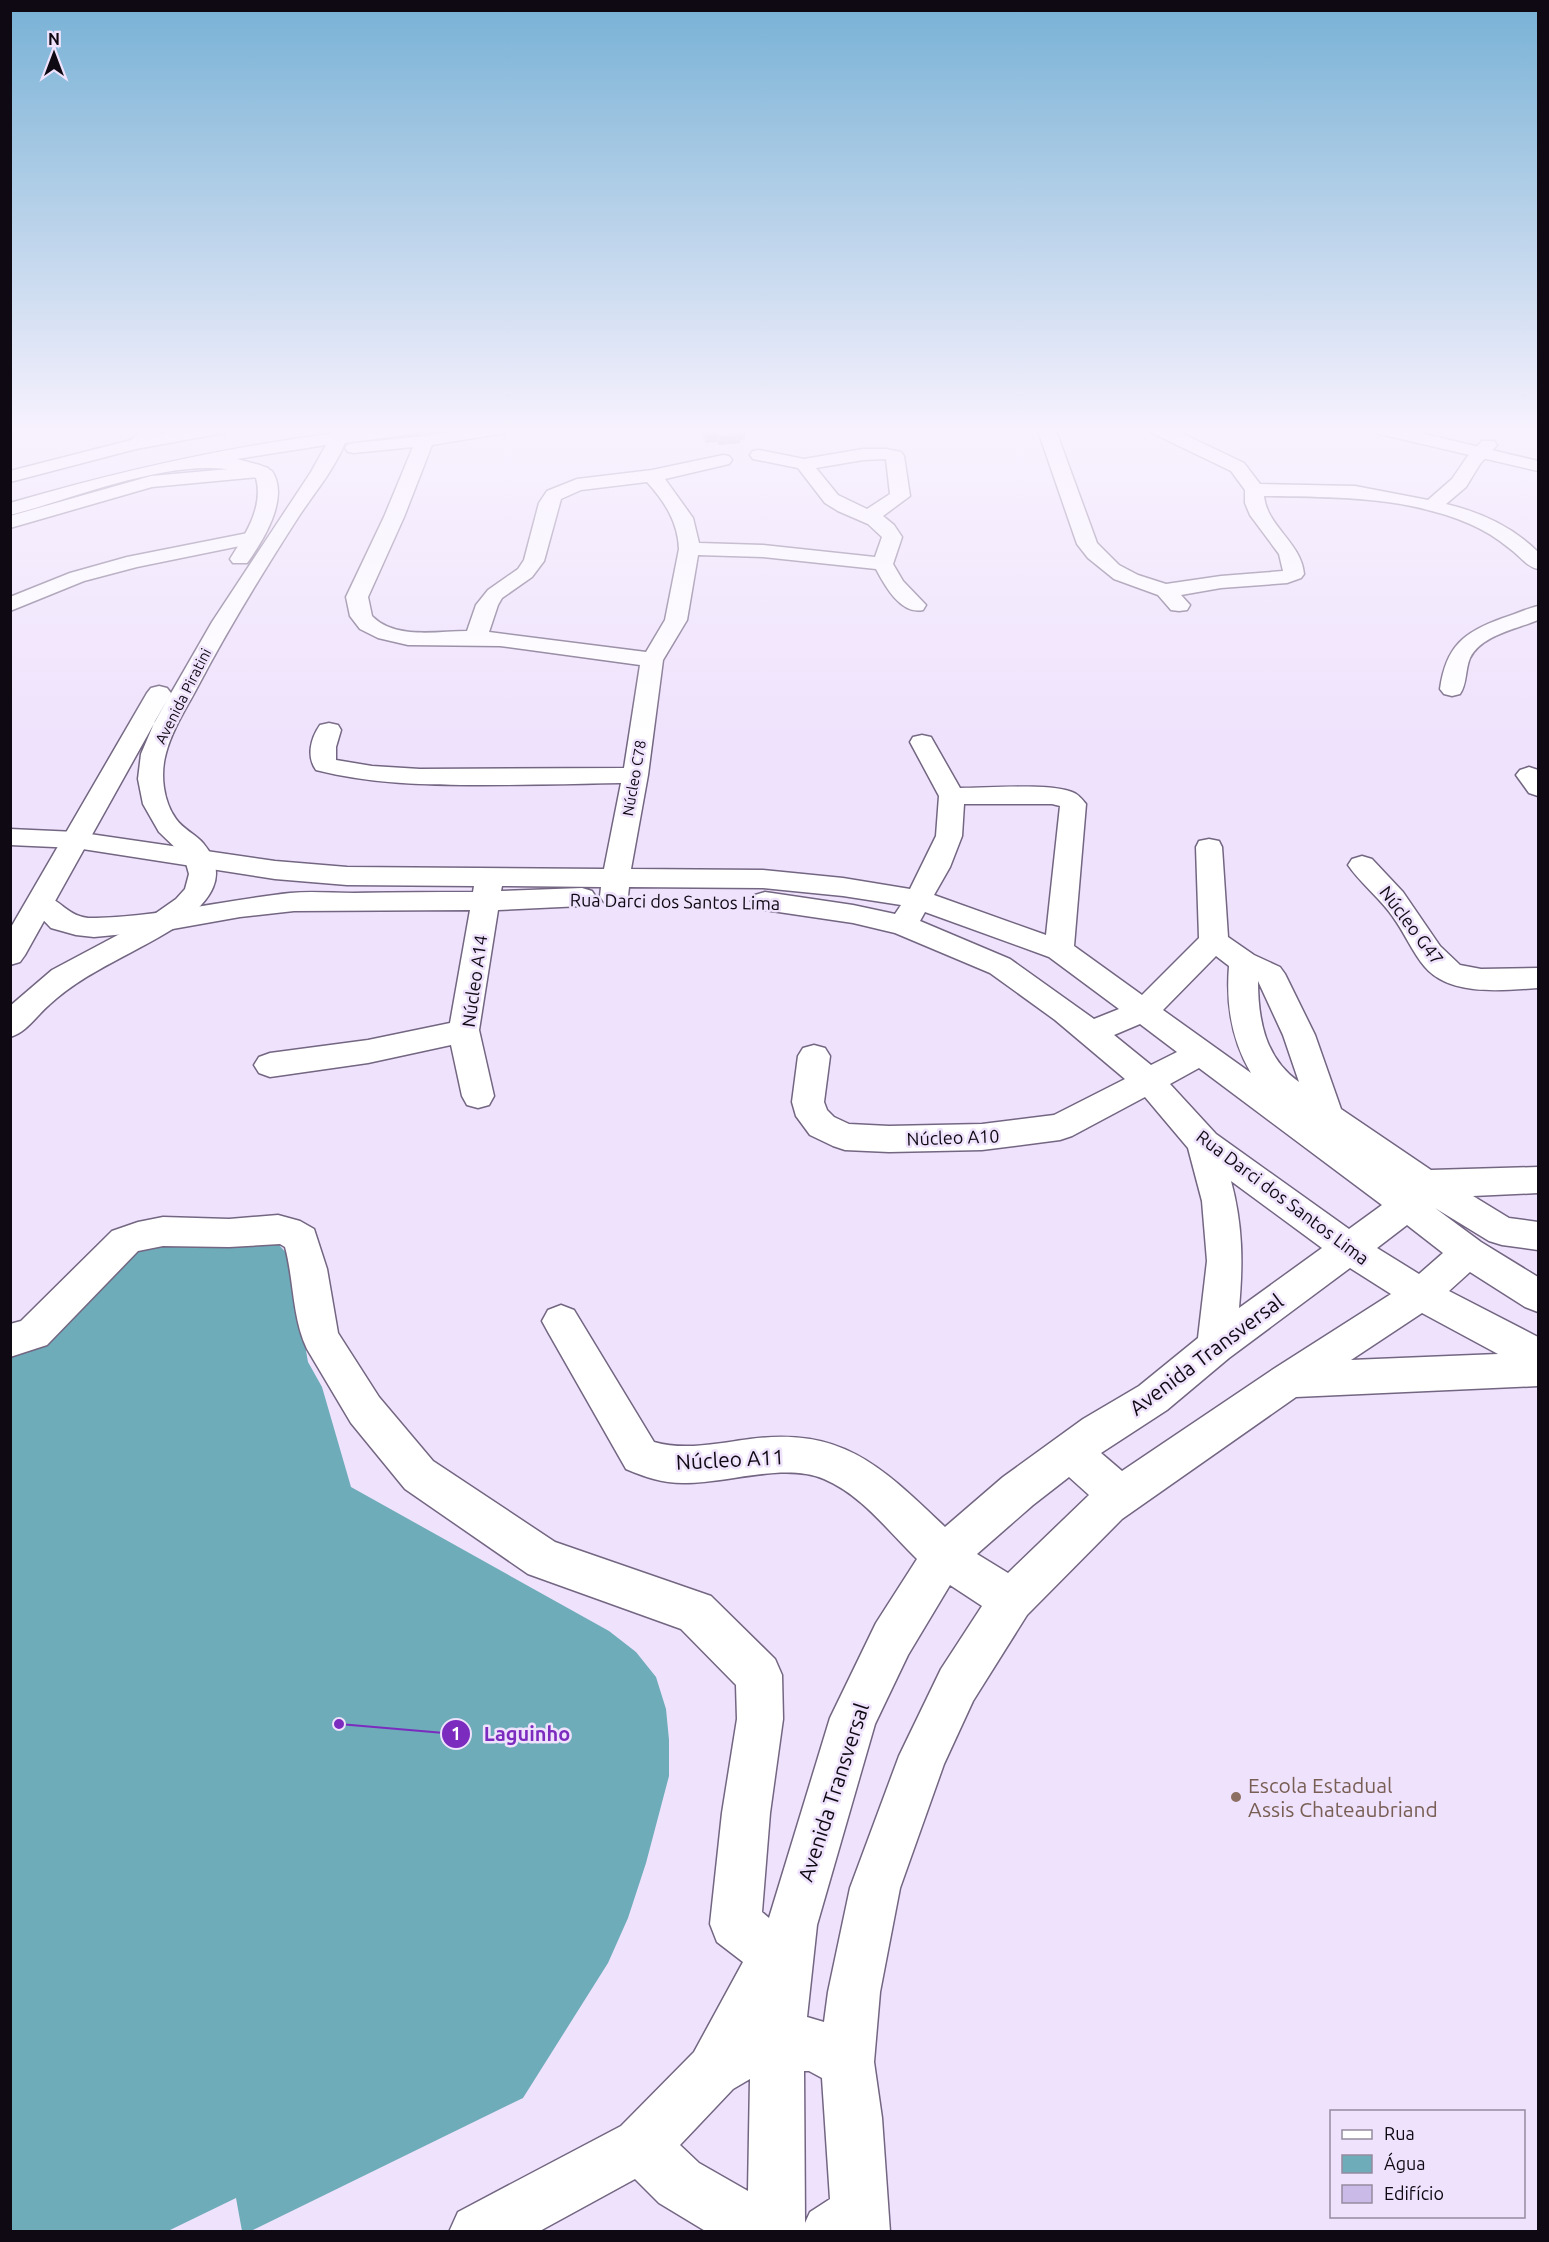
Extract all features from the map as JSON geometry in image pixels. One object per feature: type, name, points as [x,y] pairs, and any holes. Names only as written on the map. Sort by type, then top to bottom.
[{"type":"street","name":"Avenida Piratini","points":[[10,955],[183,653],[255,533]]},
{"type":"street","name":"Avenida Piratini","points":[[201,858],[183,837],[163,821],[154,802],[150,774],[153,754],[163,729],[221,624],[279,533]]},
{"type":"street","points":[[387,533],[357,597],[358,611],[363,621],[385,633],[412,639],[476,638],[652,660],[676,620],[690,549],[688,533]]},
{"type":"street","points":[[476,638],[487,605],[495,594],[525,573],[534,561],[541,533]]},
{"type":"street","points":[[890,533],[892,537],[883,564],[894,584],[915,605]]},
{"type":"street","points":[[1084,533],[1098,560],[1114,573],[1172,598],[1221,582],[1287,577],[1294,574],[1292,564],[1280,541],[1272,533]]},
{"type":"street","points":[[1502,533],[1515,540],[1539,563]]},
{"type":"street","points":[[11,605],[77,577],[123,564],[253,538]]},
{"type":"street","points":[[690,549],[763,551],[883,564]]},
{"type":"street","points":[[1452,689],[1455,663],[1467,644],[1539,612]]},
{"type":"street","name":"Núcleo C78","points":[[615,886],[636,775],[652,660]]},
{"type":"street","points":[[329,730],[322,746],[322,759],[325,765],[343,770],[413,776],[524,778],[636,775]]},
{"type":"street","points":[[910,912],[936,867],[949,836],[952,796],[922,742]]},
{"type":"street","points":[[952,796],[1052,796],[1065,798],[1073,804],[1059,951]]},
{"type":"street","name":"Rua Darci dos Santos Lima","points":[[10,837],[76,840],[275,870],[488,889]]},
{"type":"street","points":[[1091,1032],[1144,1011],[1214,940],[1209,847]]},
{"type":"street","points":[[10,1026],[69,973],[167,921],[188,905],[199,890],[203,876],[201,858]]},
{"type":"street","name":"Núcleo G47","points":[[1362,865],[1398,903],[1438,964],[1451,973],[1464,977],[1539,978]]},
{"type":"street","name":"Rua Darci dos Santos Lima","points":[[41,903],[61,921],[76,926],[116,927],[294,902],[488,889],[615,886],[910,912],[1059,951],[1202,1053],[1416,1195],[1468,1252],[1539,1296]]},
{"type":"street","name":"Núcleo A14","points":[[477,1096],[464,1030],[488,889]]},
{"type":"street","name":"Rua Darci dos Santos Lima","points":[[910,912],[1000,966],[1091,1032],[1150,1082],[1204,1143],[1348,1248],[1421,1294],[1539,1356]]},
{"type":"street","points":[[1214,940],[1244,962],[1269,974],[1279,989],[1299,1035],[1327,1116]]},
{"type":"street","points":[[1244,962],[1242,993],[1252,1042],[1259,1061],[1271,1077],[1327,1116],[1416,1195],[1502,1231],[1539,1236]]},
{"type":"street","points":[[270,1065],[340,1057],[420,1043],[464,1030]]},
{"type":"street","points":[[1150,1082],[1202,1053]]},
{"type":"street","name":"Núcleo A10","points":[[814,1056],[808,1102],[812,1116],[822,1126],[845,1137],[889,1139],[982,1137],[1060,1127],[1150,1082]]},
{"type":"street","points":[[1204,1143],[1219,1201],[1225,1262],[1216,1346]]},
{"type":"street","points":[[1416,1195],[1539,1180]]},
{"type":"street","name":"Avenida Transversal","points":[[775,2232],[777,2044],[784,1940],[853,1718],[892,1639],[944,1555],[1018,1491],[1097,1432],[1154,1398],[1216,1346],[1416,1195]]},
{"type":"street","points":[[10,1341],[34,1333],[125,1241],[138,1235],[176,1231],[226,1233],[276,1229],[288,1231],[301,1239],[320,1337],[364,1410],[419,1475],[543,1559],[695,1612],[759,1675],[760,1719],[746,1813],[735,1924],[784,1940],[714,2070]]},
{"type":"street","points":[[850,2226],[847,2062],[854,1992],[879,1877],[928,1746],[957,1685],[1012,1600],[1107,1505],[1288,1380],[1421,1294],[1468,1252]]},
{"type":"street","name":"Núcleo A11","points":[[561,1321],[640,1456],[662,1463],[785,1454],[818,1458],[853,1473],[899,1509],[944,1555],[1012,1600]]},
{"type":"street","points":[[1288,1380],[1539,1369]]},
{"type":"street","points":[[1070,1452],[1120,1496]]},
{"type":"street","points":[[478,2232],[641,2146],[714,2070],[746,2051],[777,2044],[814,2044],[847,2062]]},
{"type":"street","points":[[641,2146],[679,2183],[729,2212],[775,2232]]},
{"type":"water","points":[[273,1238],[294,1262],[296,1294],[308,1362],[322,1387],[351,1487],[609,1631],[636,1652],[656,1677],[666,1709],[669,1776],[646,1863],[628,1918],[608,1963],[523,2098],[251,2231],[242,2231],[236,2198],[168,2231],[11,2232],[11,1355],[121,1250]]},
{"type":"place","name":"Laguinho","points":[[339,1724]]},
{"type":"place","name":"Escola Estadual Assis Chateaubriand","points":[[1236,1797]]}]
